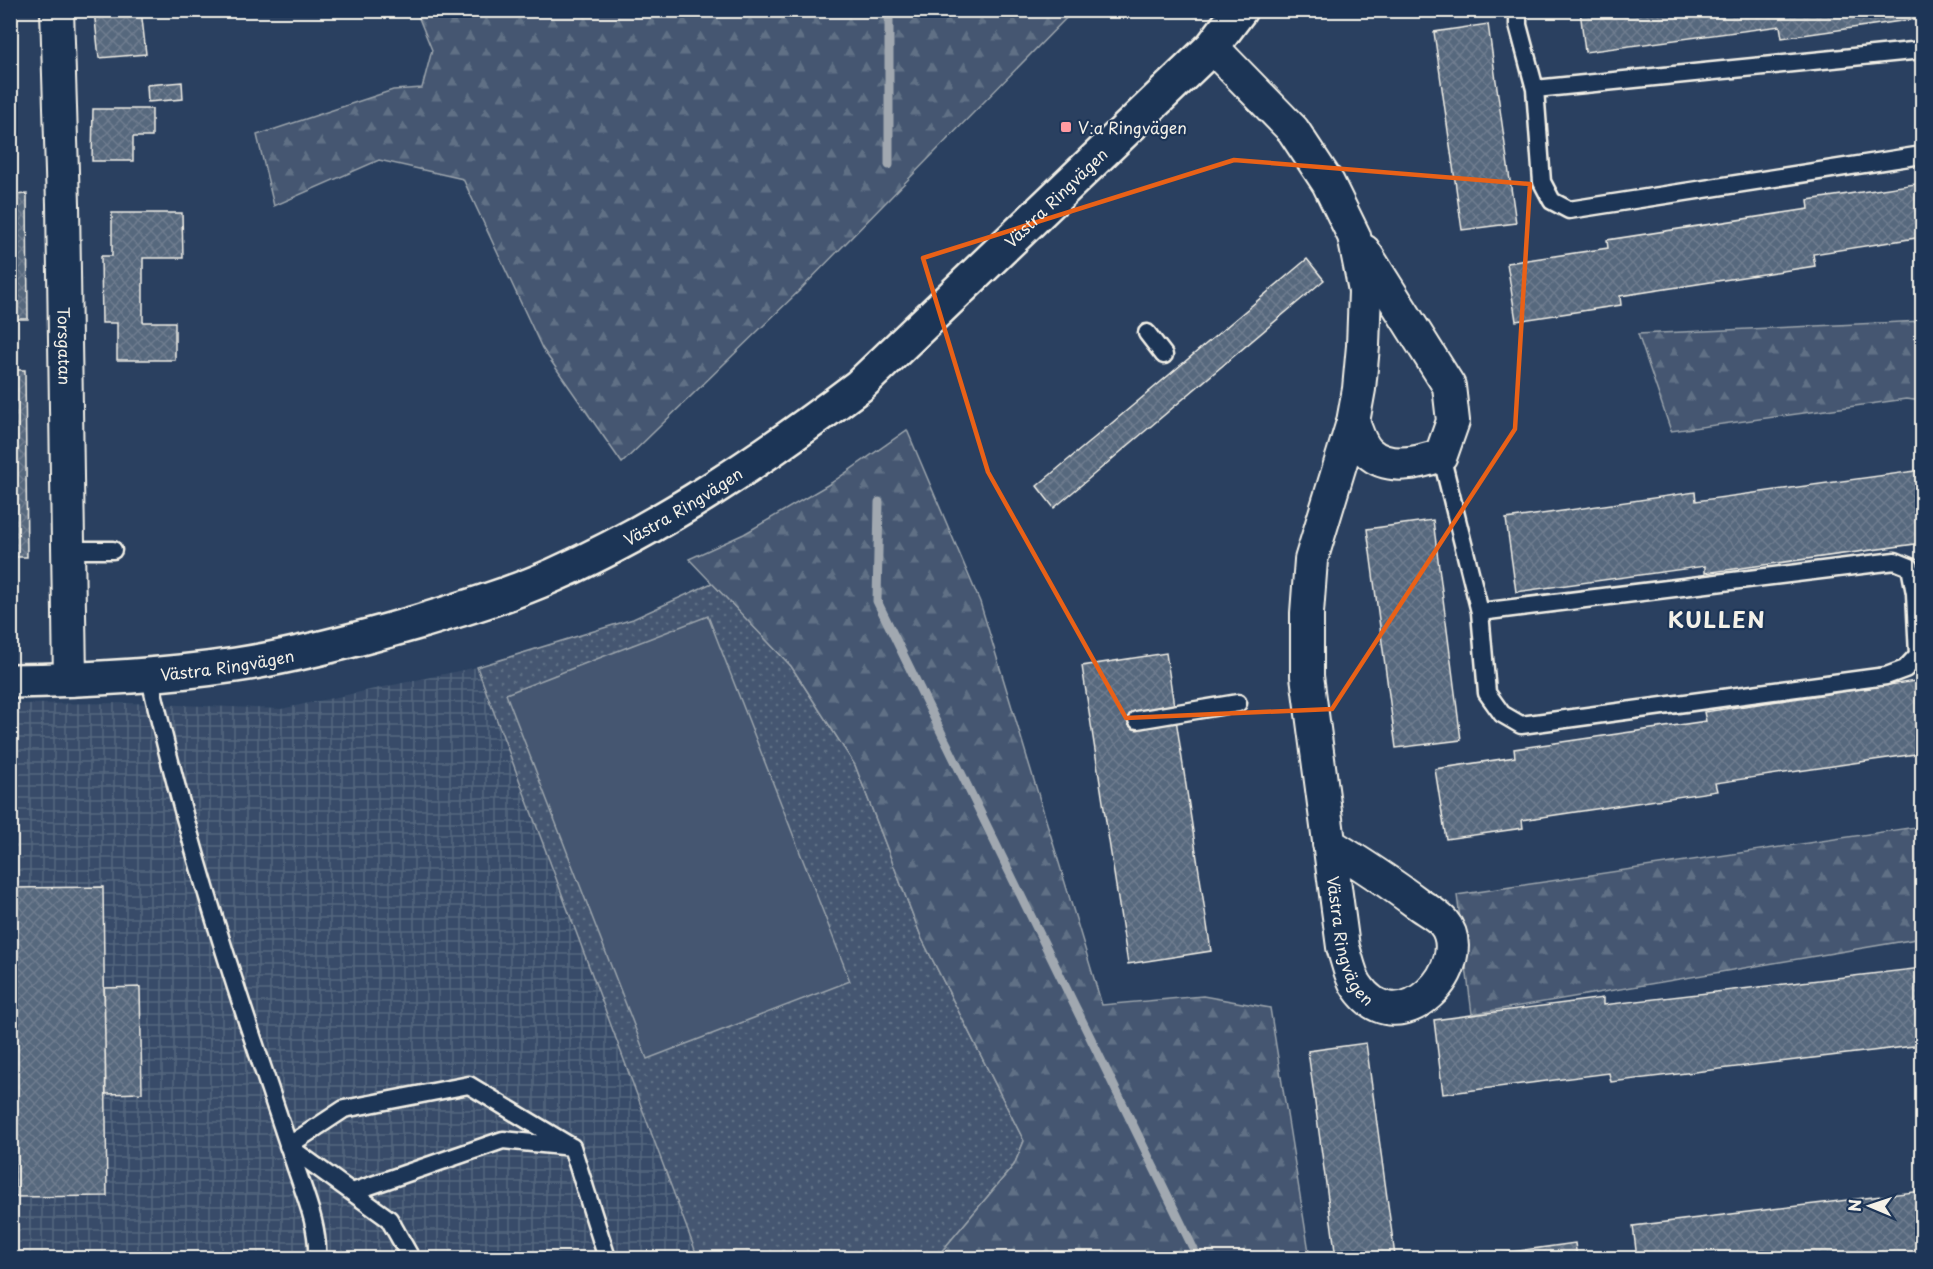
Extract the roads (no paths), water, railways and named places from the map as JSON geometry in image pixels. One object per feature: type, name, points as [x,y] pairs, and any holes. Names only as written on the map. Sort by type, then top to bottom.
[{"type":"main road","name":"Västra Ringvägen","points":[[10,681],[70,680],[149,674],[236,665],[321,649],[478,604],[554,575],[680,510],[804,428],[859,386],[1212,46],[1240,10]]},
{"type":"street","name":"Torsgatan","points":[[57,10],[63,204],[70,680]]},
{"type":"street","name":"Västra Ringvägen","points":[[1212,46],[1293,130],[1328,183],[1354,236],[1449,386],[1453,421],[1441,455]]},
{"type":"street","name":"Västra Ringvägen","points":[[1329,844],[1384,878],[1444,923],[1452,943],[1449,967],[1437,986],[1419,1001],[1397,1010],[1377,1007],[1356,986],[1343,947],[1329,844],[1307,676],[1307,613],[1311,560],[1353,422],[1363,346],[1365,291],[1354,236]]},
{"type":"street","points":[[1353,422],[1360,440],[1369,453],[1392,464],[1420,462],[1441,455]]},
{"type":"lane","points":[[1518,10],[1518,25],[1535,89],[1542,182],[1552,201],[1569,210],[1923,155]]},
{"type":"lane","points":[[1535,89],[1923,50]]},
{"type":"lane","points":[[1147,333],[1164,355]]},
{"type":"lane","points":[[1441,455],[1480,612],[1487,693],[1502,714],[1521,725],[1886,676],[1905,669],[1918,655],[1915,593],[1910,567],[1895,561],[1480,612]]},
{"type":"lane","points":[[68,549],[113,550]]},
{"type":"lane","points":[[149,674],[168,762],[190,839],[231,972],[308,1203],[318,1242],[317,1258]]},
{"type":"lane","points":[[1137,720],[1238,703]]},
{"type":"lane","points":[[288,1146],[344,1109],[469,1085],[572,1147],[607,1258]]},
{"type":"lane","points":[[352,1192],[503,1140],[572,1147]]},
{"type":"lane","points":[[288,1146],[389,1219],[411,1258]]},
{"type":"waterway","points":[[889,10],[889,165]]},
{"type":"waterway","points":[[879,502],[877,601],[1198,1258]]},
{"type":"place","name":"V:a Ringvägen","points":[[1066,127]]},
{"type":"district","name":"KULLEN","points":[[1717,618]]}]
